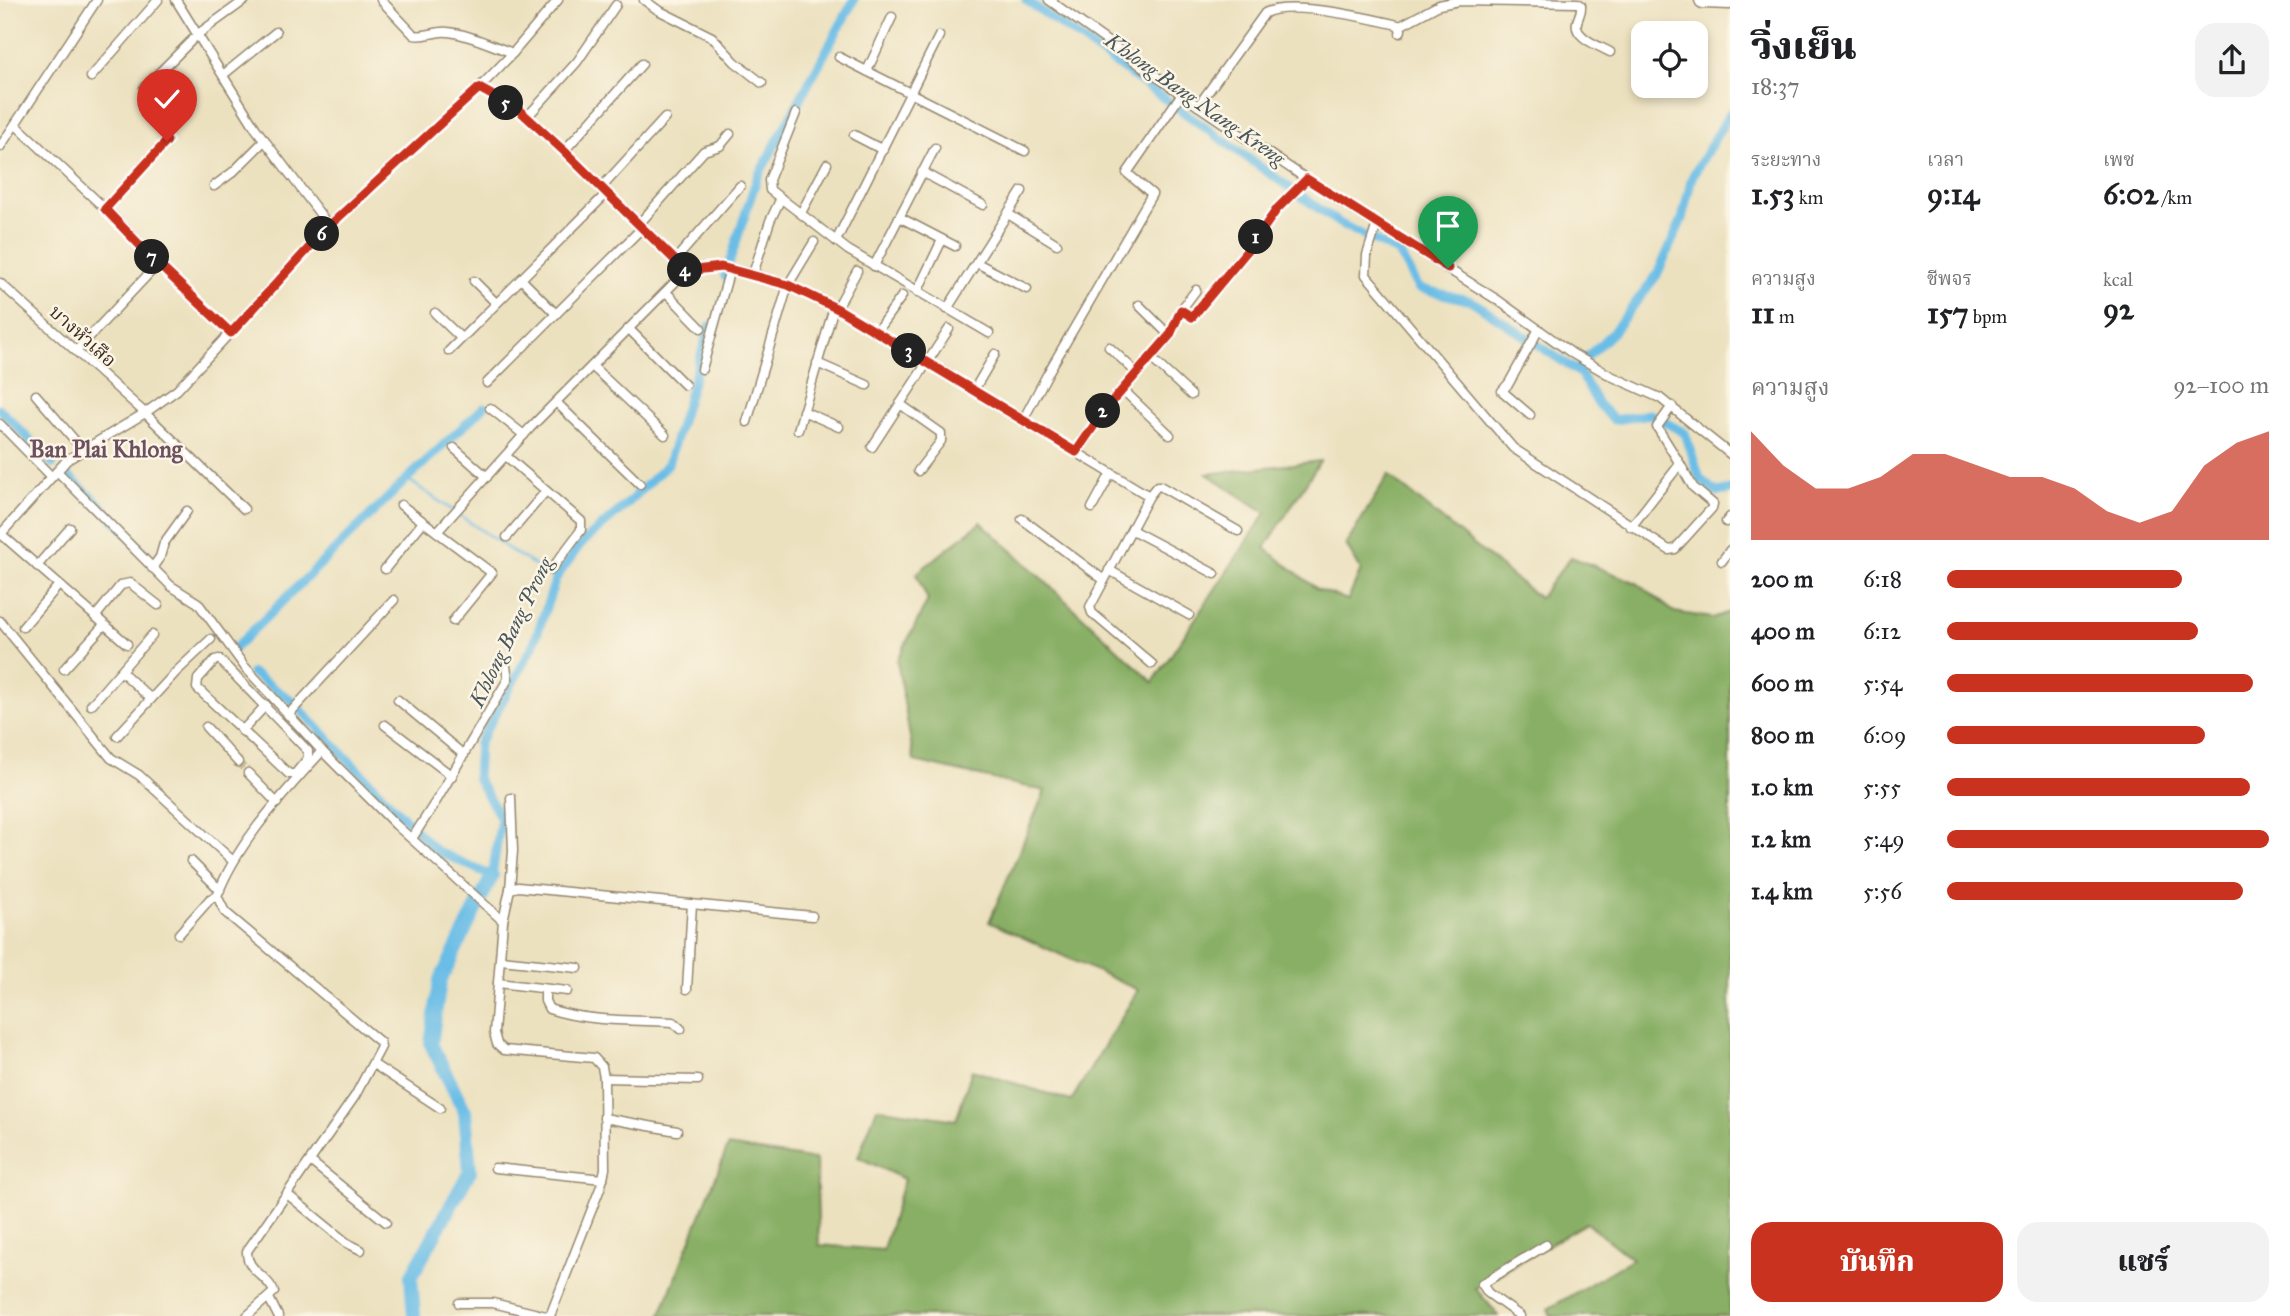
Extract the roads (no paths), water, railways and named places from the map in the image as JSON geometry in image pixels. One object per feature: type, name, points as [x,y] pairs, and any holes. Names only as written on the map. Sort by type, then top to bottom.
[{"type":"highway","points":[[1703,0],[1730,1]]},
{"type":"street","points":[[0,147],[97,0]]},
{"type":"street","points":[[91,77],[158,0]]},
{"type":"street","points":[[176,0],[265,140],[329,226]]},
{"type":"street","points":[[144,88],[198,34],[245,0]]},
{"type":"street","points":[[381,0],[414,35],[421,37],[440,31],[453,32],[513,53]]},
{"type":"street","points":[[127,644],[0,534],[67,460],[145,413],[177,390],[329,226],[479,88],[558,0]]},
{"type":"street","points":[[644,0],[658,10],[708,33],[735,62],[762,83]]},
{"type":"street","points":[[1049,0],[1179,99],[1198,106],[1537,332],[1670,409],[1730,454]]},
{"type":"street","points":[[1198,106],[1265,13],[1272,8],[1324,6],[1400,30],[1439,5],[1459,1],[1578,3],[1582,10],[1576,24],[1577,30],[1609,52]]},
{"type":"street","points":[[527,117],[577,62],[616,5]]},
{"type":"street","points":[[867,71],[892,17]]},
{"type":"street","points":[[223,75],[276,32]]},
{"type":"street","points":[[836,241],[939,36]]},
{"type":"street","points":[[839,57],[1025,151]]},
{"type":"street","points":[[564,151],[642,64]]},
{"type":"street","points":[[479,88],[527,117],[686,271]]},
{"type":"street","points":[[1023,420],[1152,194],[1127,173],[1179,99]]},
{"type":"street","points":[[796,113],[768,183],[770,190],[836,241],[874,266],[989,333]]},
{"type":"street","points":[[449,351],[604,190],[665,118]]},
{"type":"street","points":[[16,125],[231,333]]},
{"type":"street","points":[[487,383],[641,226],[704,151],[720,146],[730,134]]},
{"type":"street","points":[[855,135],[883,150]]},
{"type":"street","points":[[214,186],[233,172],[265,140]]},
{"type":"street","points":[[105,209],[167,141]]},
{"type":"street","points":[[874,266],[935,148]]},
{"type":"street","points":[[801,214],[827,164]]},
{"type":"street","points":[[922,172],[982,205]]},
{"type":"street","points":[[1181,310],[1192,317],[1290,195],[1307,179]]},
{"type":"street","points":[[674,260],[740,186]]},
{"type":"street","points":[[947,310],[1022,191]]},
{"type":"street","points":[[753,274],[769,222],[780,198]]},
{"type":"street","points":[[1008,214],[1057,244]]},
{"type":"street","points":[[899,217],[955,246]]},
{"type":"street","points":[[1376,225],[1365,265],[1366,275],[1513,448],[1672,551],[1713,504],[1693,487],[1657,426],[1670,409]]},
{"type":"street","points":[[917,292],[942,240]]},
{"type":"street","points":[[747,422],[788,285],[814,242]]},
{"type":"street","points":[[976,263],[1027,289]]},
{"type":"street","points":[[77,350],[158,264]]},
{"type":"street","points":[[436,532],[524,435],[686,271],[712,267],[753,274],[788,285],[835,308],[1145,494]]},
{"type":"street","points":[[702,369],[728,269]]},
{"type":"street","points":[[798,430],[835,308],[857,271]]},
{"type":"street","points":[[521,279],[556,314]]},
{"type":"street","points":[[474,281],[496,303]]},
{"type":"street","name":"บางหัวเสือ","points":[[0,283],[77,350],[244,509]]},
{"type":"street","points":[[1076,452],[1097,419],[1152,359],[1170,335],[1181,310],[1196,290]]},
{"type":"street","points":[[666,292],[701,328]]},
{"type":"street","points":[[876,332],[902,296]]},
{"type":"street","points":[[1139,305],[1170,335]]},
{"type":"street","points":[[435,313],[461,338]]},
{"type":"street","points":[[872,447],[949,328]]},
{"type":"street","points":[[629,329],[685,385]]},
{"type":"street","points":[[1530,415],[1503,391],[1537,332]]},
{"type":"street","points":[[1109,347],[1137,373]]},
{"type":"street","points":[[974,390],[995,354]]},
{"type":"street","points":[[1152,359],[1191,395]]},
{"type":"street","points":[[817,363],[867,385]]},
{"type":"street","points":[[592,366],[664,435]]},
{"type":"street","points":[[1122,389],[1170,435]]},
{"type":"street","points":[[36,395],[83,450]]},
{"type":"street","points":[[556,402],[640,484]]},
{"type":"street","points":[[901,404],[941,433],[941,441],[918,471]]},
{"type":"street","points":[[490,408],[524,435]]},
{"type":"street","points":[[803,411],[839,427]]},
{"type":"street","points":[[0,424],[171,586],[198,603],[215,634],[272,697],[291,712],[322,751],[396,825],[417,832],[475,897],[503,920]]},
{"type":"street","points":[[454,448],[487,477]]},
{"type":"street","points":[[506,456],[580,518],[581,530],[551,570]]},
{"type":"street","points":[[1632,527],[1680,464]]},
{"type":"street","points":[[1092,508],[1111,473]]},
{"type":"street","points":[[1152,664],[1090,611],[1132,530],[1145,494],[1160,486],[1238,531]]},
{"type":"street","points":[[507,537],[546,491]]},
{"type":"street","points":[[401,505],[492,573],[453,621]]},
{"type":"street","points":[[152,568],[160,557],[164,544],[187,511]]},
{"type":"street","points":[[1021,519],[1104,580]]},
{"type":"street","points":[[385,569],[423,522]]},
{"type":"street","points":[[37,566],[70,528]]},
{"type":"street","points":[[1132,530],[1215,573]]},
{"type":"street","points":[[1722,561],[1730,550]]},
{"type":"street","points":[[1109,570],[1189,615]]},
{"type":"street","points":[[95,617],[121,585],[126,583],[130,583],[158,605]]},
{"type":"street","points":[[23,627],[58,586]]},
{"type":"street","points":[[291,712],[394,600]]},
{"type":"street","points":[[0,621],[111,758],[139,775],[233,861]]},
{"type":"street","points":[[64,669],[104,625]]},
{"type":"street","points":[[117,736],[215,634]]},
{"type":"street","points":[[91,705],[152,635]]},
{"type":"street","points":[[219,659],[264,707],[308,751],[308,758],[295,774],[289,774],[197,688],[198,679],[219,659]]},
{"type":"street","points":[[417,832],[508,679],[506,666]]},
{"type":"street","points":[[121,671],[151,699]]},
{"type":"street","points":[[242,731],[272,697]]},
{"type":"street","points":[[398,700],[464,755]]},
{"type":"street","points":[[385,725],[452,776]]},
{"type":"street","points":[[206,726],[239,762]]},
{"type":"street","points":[[179,934],[219,893],[233,861],[277,803],[322,751]]},
{"type":"street","points":[[248,773],[277,803]]},
{"type":"street","points":[[459,1303],[493,1303],[548,1316],[605,1168],[602,1067],[594,1059],[504,1050],[497,1044],[494,1033],[503,920],[510,889],[513,850],[511,798]]},
{"type":"street","points":[[191,861],[219,893],[225,912],[380,1042],[380,1052],[330,1133],[247,1251],[249,1264],[274,1288],[274,1292],[247,1316]]},
{"type":"street","points":[[510,889],[518,887],[812,916]]},
{"type":"street","points":[[687,989],[692,904]]},
{"type":"street","points":[[501,960],[578,968]]},
{"type":"street","points":[[498,983],[567,991]]},
{"type":"street","points":[[545,989],[545,1001],[549,1009],[564,1014],[634,1022],[673,1022],[681,1029]]},
{"type":"street","points":[[373,1064],[440,1108]]},
{"type":"street","points":[[604,1078],[698,1080]]},
{"type":"street","points":[[604,1118],[677,1131]]},
{"type":"street","points":[[310,1161],[386,1222]]},
{"type":"street","points":[[495,1168],[603,1179]]},
{"type":"street","points":[[287,1194],[347,1243],[361,1250]]},
{"type":"street","points":[[1520,1316],[1488,1293],[1482,1284],[1546,1245]]},
{"type":"street","points":[[268,1298],[278,1316]]},
{"type":"waterway","name":"Khlong Bang Prong","points":[[725,276],[757,178],[854,0]]},
{"type":"waterway","name":"Khlong Bang Nang Kreng","points":[[1026,0],[1339,223],[1399,253],[1418,288],[1472,301],[1580,373],[1598,404],[1614,420],[1650,414],[1685,433],[1700,479],[1716,492],[1730,490]]},
{"type":"waterway","points":[[1577,371],[1613,332],[1657,275],[1682,219],[1692,177],[1730,113]]},
{"type":"waterway","name":"Khlong Bang Prong","points":[[252,673],[291,700],[435,850],[492,876],[501,818],[477,778],[479,743],[533,646],[556,578],[580,545],[668,464],[710,326]]},
{"type":"waterway","points":[[233,650],[484,407]]},
{"type":"waterway","points":[[0,409],[53,464]]},
{"type":"waterway","points":[[65,473],[100,504],[150,559]]},
{"type":"waterway","points":[[407,479],[513,552],[556,578]]},
{"type":"waterway","name":"Khlong Bang Prong","points":[[414,1316],[411,1277],[470,1171],[465,1112],[431,1044],[440,981],[492,876]]},
{"type":"tunnel","points":[[238,762],[248,773]]},
{"type":"district","name":"Ban Plai Khlong","points":[[106,449]]}]
